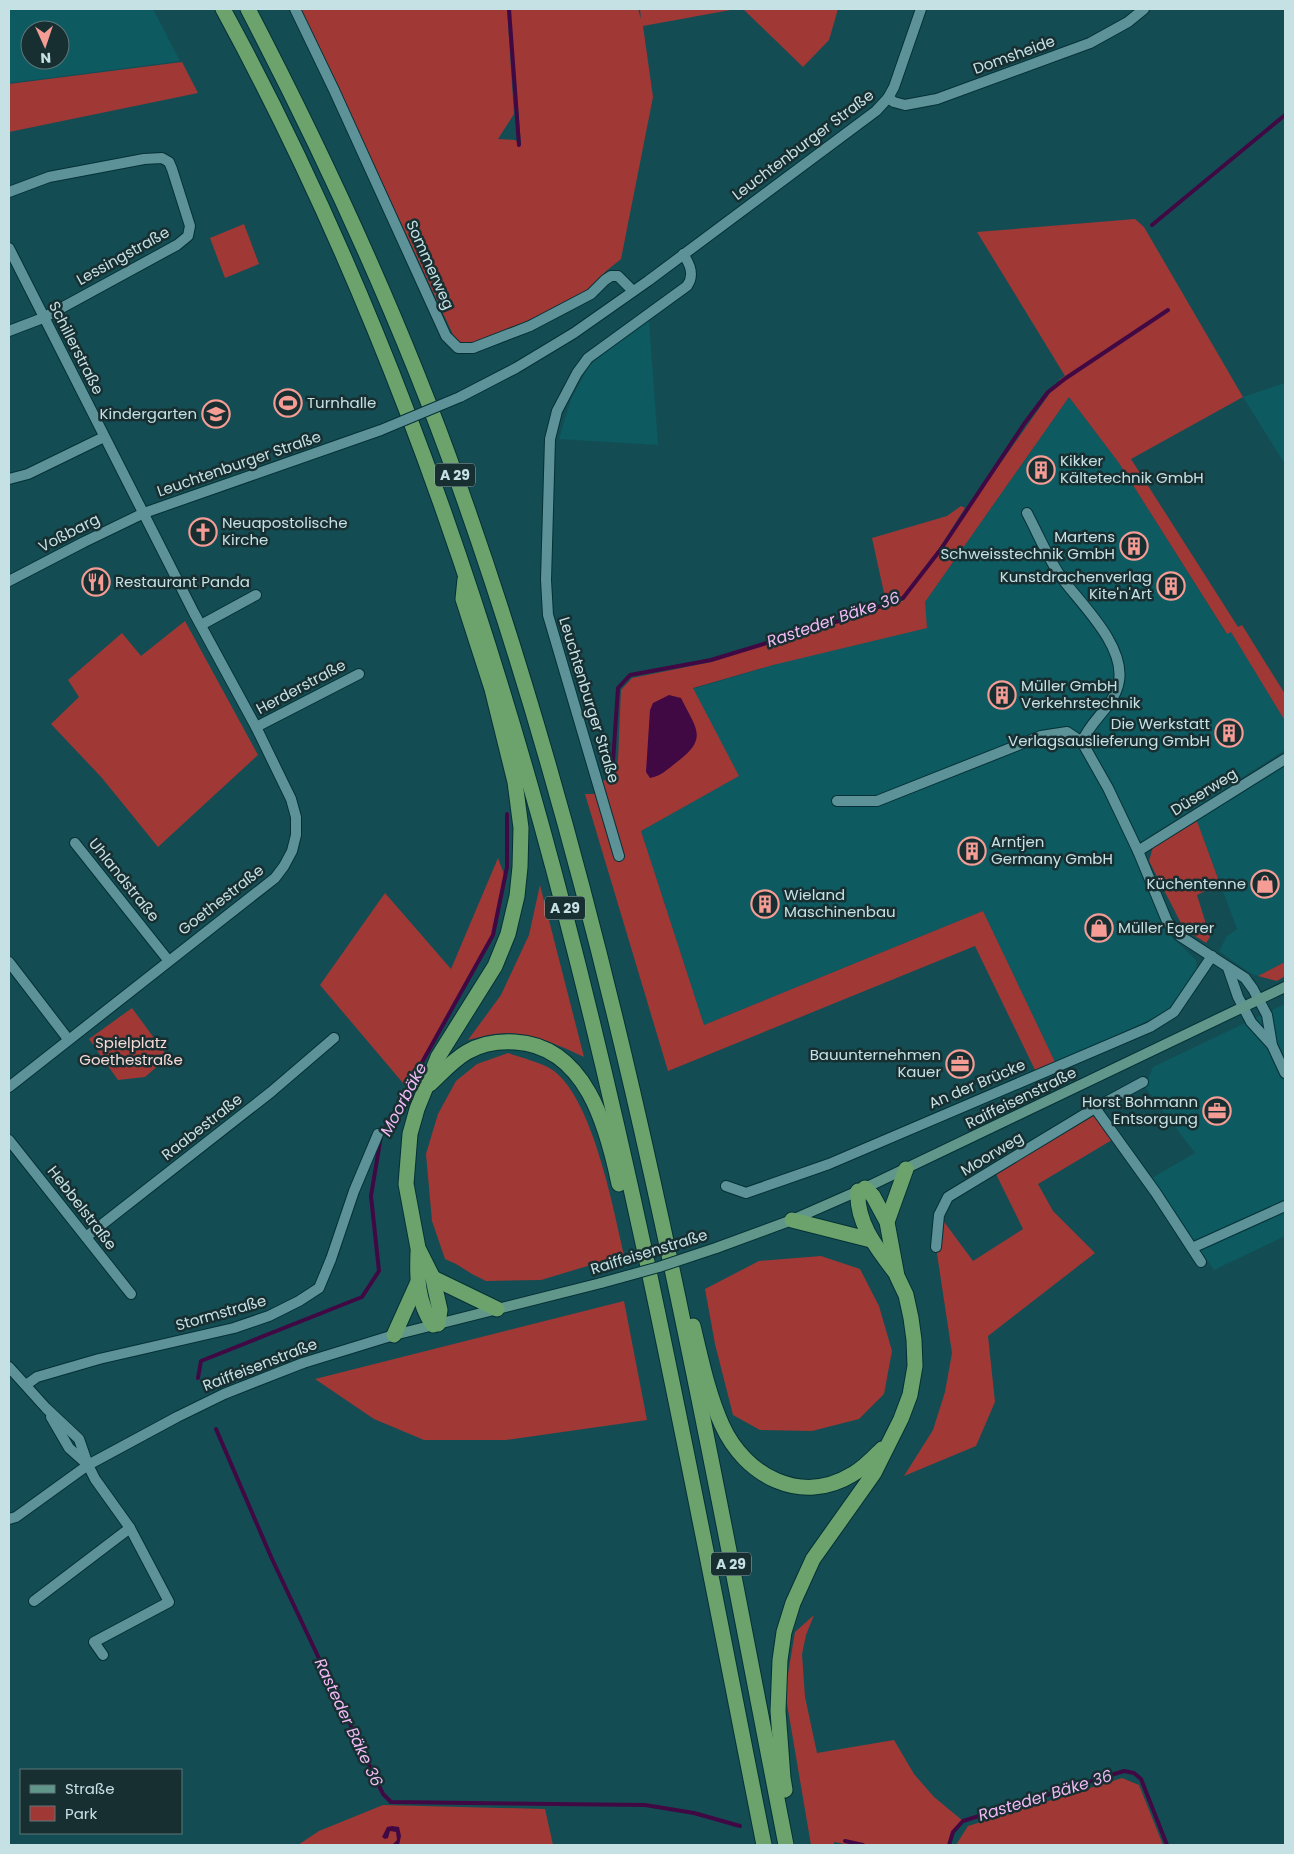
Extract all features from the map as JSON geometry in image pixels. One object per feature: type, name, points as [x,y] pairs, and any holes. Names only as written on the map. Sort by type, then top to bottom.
[{"type":"highway","name":"A 29","points":[[223,9],[266,91],[332,230],[396,380],[466,572],[511,714],[546,838],[603,1061],[644,1250],[764,1845]]},
{"type":"highway","name":"A 29","points":[[248,9],[286,81],[353,221],[416,371],[487,565],[532,708],[566,825],[625,1056],[667,1246],[786,1845]]},
{"type":"highway","points":[[425,1088],[438,1057],[495,966],[508,934],[517,896],[520,867],[521,828],[515,782],[492,689],[463,599],[466,572]]},
{"type":"highway","name":"A 29","points":[[436,1324],[440,1310],[433,1278],[418,1248],[406,1184],[410,1134],[425,1088],[468,1051],[487,1044],[504,1041],[522,1042],[539,1046],[554,1054],[580,1078],[592,1097],[610,1148],[629,1227],[644,1250]]},
{"type":"highway","points":[[887,1222],[906,1169]]},
{"type":"highway","name":"A 29","points":[[667,1246],[685,1287],[713,1401],[722,1425],[733,1446],[760,1473],[780,1483],[797,1487],[816,1487],[837,1482],[854,1474],[889,1443],[907,1403],[915,1366],[914,1340],[906,1295],[897,1276],[870,1240],[858,1205],[861,1190]]},
{"type":"highway","points":[[861,1190],[873,1196],[887,1222],[897,1276]]},
{"type":"highway","points":[[792,1220],[870,1240]]},
{"type":"highway","points":[[418,1248],[417,1284],[423,1307],[436,1324]]},
{"type":"highway","points":[[433,1278],[497,1309]]},
{"type":"highway","points":[[394,1335],[417,1284]]},
{"type":"highway","points":[[796,1845],[783,1778],[778,1711],[780,1660],[784,1632],[793,1603],[813,1559],[874,1473],[889,1443]]},
{"type":"main road","name":"Raiffeisenstraße","points":[[394,1335],[659,1267],[792,1220],[906,1169],[1285,987]]},
{"type":"street","name":"Sommerweg","points":[[295,9],[446,336],[458,348],[472,348],[530,326],[591,294],[605,280],[612,276],[618,276],[633,291]]},
{"type":"street","name":"Leuchtenburger Straße","points":[[144,513],[381,430],[460,397],[516,368],[574,333],[876,111],[888,98],[894,87],[921,9]]},
{"type":"street","name":"Domsheide","points":[[888,98],[905,105],[938,99],[1090,44],[1128,22],[1144,9]]},
{"type":"street","name":"Lessingstraße","points":[[9,192],[49,177],[144,159],[162,158],[169,162],[172,169],[190,226],[188,236],[177,245],[43,318],[9,331]]},
{"type":"street","name":"Schillerstraße","points":[[9,248],[144,513]]},
{"type":"street","name":"Leuchtenburger Straße","points":[[619,856],[548,615],[546,580],[550,439],[557,411],[577,373],[588,358],[687,286],[692,280],[688,261],[683,254]]},
{"type":"street","points":[[9,479],[28,474],[104,437]]},
{"type":"street","name":"Voßbarg","points":[[9,581],[144,513]]},
{"type":"street","name":"Goethestraße","points":[[9,1087],[168,960],[275,878],[292,851],[296,834],[296,817],[292,799],[144,513]]},
{"type":"street","points":[[1027,513],[1061,576],[1110,642],[1118,663],[1119,680],[1116,693],[1107,707],[1086,730],[1082,742]]},
{"type":"street","points":[[201,625],[256,595]]},
{"type":"street","name":"Herderstraße","points":[[256,727],[359,674]]},
{"type":"street","points":[[837,801],[877,800],[1042,736],[1068,732],[1082,742],[1108,788],[1138,851],[1167,921],[1180,936],[1245,978],[1267,1015],[1272,1045],[1285,1073]]},
{"type":"street","name":"Düserweg","points":[[1138,851],[1285,759]]},
{"type":"street","name":"Uhlandstraße","points":[[75,843],[168,960]]},
{"type":"street","name":"An der Brücke","points":[[726,1186],[746,1193],[829,1164],[1150,1027],[1174,1012],[1212,956]]},
{"type":"street","points":[[9,962],[68,1039]]},
{"type":"street","points":[[1228,968],[1238,997],[1251,1022],[1272,1045]]},
{"type":"street","name":"Raabestraße","points":[[86,1237],[270,1092],[334,1038]]},
{"type":"street","name":"Moorweg","points":[[936,1247],[939,1215],[948,1197],[1095,1108],[1143,1082]]},
{"type":"street","points":[[1095,1108],[1156,1193],[1201,1262]]},
{"type":"street","name":"Stormstraße","points":[[26,1385],[37,1377],[99,1359],[234,1328],[269,1316],[299,1301],[319,1288],[354,1191],[378,1134]]},
{"type":"street","name":"Hebbelstraße","points":[[9,1140],[131,1294]]},
{"type":"street","points":[[1192,1248],[1285,1206]]},
{"type":"street","name":"Raiffeisenstraße","points":[[9,1528],[12,1518],[88,1465],[177,1417],[224,1394],[303,1363],[394,1335]]},
{"type":"street","points":[[9,1367],[46,1408],[79,1439],[95,1479],[130,1528],[169,1602],[94,1642],[103,1654]]},
{"type":"street","points":[[34,1601],[130,1528]]},
{"type":"shaded area","points":[[9,9],[153,9],[180,61],[9,83]]},
{"type":"shaded area","points":[[649,321],[658,445],[559,439],[571,399],[589,366],[609,348]]},
{"type":"shaded area","points":[[1285,383],[1285,464],[1243,397]]},
{"type":"shaded area","points":[[1069,397],[1119,463],[1226,633],[1231,631],[1285,721],[1285,750],[1131,848],[1161,921],[1174,939],[1196,960],[1197,973],[1170,1010],[1056,1064],[983,911],[704,1025],[641,831],[738,776],[693,689],[773,665],[925,602]]},
{"type":"shaded area","points":[[669,695],[681,698],[695,726],[696,739],[687,754],[661,774],[650,778],[646,772],[650,710],[653,703]]},
{"type":"shaded area","points":[[1285,765],[1285,962],[1258,976],[1250,973],[1219,951],[1227,936],[1237,929],[1197,821]]},
{"type":"shaded area","points":[[1285,1004],[1285,1236],[1214,1270],[1150,1179],[1195,1153],[1145,1087],[1153,1067]]},
{"type":"shaded area","points":[[387,1827],[399,1827],[401,1836],[399,1845],[392,1845],[397,1840],[396,1832],[390,1831],[388,1838],[382,1837]]},
{"type":"green space","points":[[297,9],[507,9],[514,114],[498,139],[515,140],[521,145],[510,9],[638,9],[641,19],[640,9],[736,9],[643,26],[653,97],[621,259],[605,272],[590,291],[476,345],[466,345],[456,341],[367,151]]},
{"type":"green space","points":[[743,9],[838,9],[829,40],[803,67]]},
{"type":"green space","points":[[182,62],[198,93],[9,132],[9,84]]},
{"type":"green space","points":[[1135,219],[1144,227],[1243,397],[1131,459],[1238,627],[1242,625],[1285,694],[1285,721],[1231,632],[1227,634],[1119,463],[1069,397],[925,602],[927,628],[773,665],[693,688],[739,776],[641,831],[704,1025],[983,911],[1056,1064],[1036,1072],[975,946],[668,1071],[585,794],[605,794],[602,781],[613,777],[618,760],[621,690],[632,678],[711,662],[904,600],[1050,393],[1061,384],[1059,380],[1065,376],[977,232]]},
{"type":"green space","points":[[244,224],[259,264],[225,278],[210,238]]},
{"type":"green space","points":[[961,506],[965,508],[940,547],[902,597],[886,602],[872,538],[947,516]]},
{"type":"green space","points":[[185,621],[258,755],[158,847],[102,778],[51,724],[79,697],[68,680],[122,633],[141,656]]},
{"type":"green space","points":[[1197,821],[1220,884],[1197,895],[1210,937],[1206,943],[1184,929],[1149,861],[1153,847]]},
{"type":"green space","points":[[498,858],[505,877],[493,935],[408,1089],[320,985],[385,893],[451,969]]},
{"type":"green space","points":[[540,885],[584,1057],[541,1039],[518,1034],[495,1034],[468,1040],[501,995],[529,935]]},
{"type":"green space","points":[[1285,962],[1285,976],[1277,981],[1258,976]]},
{"type":"green space","name":"Spielplatz Goethestraße","points":[[132,1008],[168,1057],[145,1077],[118,1080],[89,1039]]},
{"type":"green space","points":[[508,1053],[550,1068],[568,1086],[580,1106],[599,1156],[624,1255],[541,1280],[486,1281],[445,1259],[432,1221],[426,1154],[438,1114],[456,1081],[477,1064]]},
{"type":"green space","points":[[1095,1108],[1117,1137],[1038,1184],[1053,1211],[1095,1253],[988,1336],[995,1402],[976,1446],[904,1476],[933,1430],[945,1392],[952,1353],[936,1247],[939,1215],[973,1261],[1023,1229],[994,1170]]},
{"type":"green space","points":[[821,1256],[860,1269],[879,1306],[892,1351],[884,1394],[859,1419],[812,1431],[760,1430],[733,1415],[715,1344],[705,1289],[759,1261]]},
{"type":"green space","points":[[624,1301],[647,1420],[506,1440],[424,1440],[374,1419],[315,1379]]},
{"type":"green space","points":[[814,1615],[806,1635],[802,1654],[805,1697],[817,1753],[894,1740],[914,1774],[934,1797],[963,1821],[953,1832],[949,1845],[850,1845],[834,1842],[834,1845],[811,1845],[785,1692],[795,1632]]},
{"type":"green space","points":[[1122,1778],[1139,1785],[1163,1845],[956,1845],[968,1826]]},
{"type":"green space","points":[[383,1805],[545,1809],[553,1845],[298,1845],[319,1831]]},
{"type":"waterway","points":[[509,9],[519,145]]},
{"type":"waterway","points":[[1152,225],[1285,115]]},
{"type":"waterway","name":"Rasteder Bäke 36","points":[[609,777],[613,761],[618,688],[630,675],[711,660],[845,619],[903,598],[941,549],[1024,424],[1048,392],[1168,310]]},
{"type":"waterway","name":"Moorbäke","points":[[198,1378],[201,1361],[362,1297],[379,1271],[371,1196],[381,1136],[493,935],[507,867],[507,814]]},
{"type":"waterway","name":"Rasteder Bäke 36","points":[[216,1429],[272,1559],[383,1794],[391,1802],[645,1805],[694,1813],[740,1826]]},
{"type":"waterway","name":"Rasteder Bäke 36","points":[[949,1845],[953,1832],[963,1821],[1124,1771],[1134,1773],[1141,1779],[1167,1845]]},
{"type":"waterway","name":"Rasteder Bäke 36","points":[[845,1841],[863,1845]]},
{"type":"place","name":"Turnhalle","points":[[288,403]]},
{"type":"place","name":"Kindergarten","points":[[216,414]]},
{"type":"place","name":"Kikker Kältetechnik GmbH","points":[[1041,470]]},
{"type":"place","name":"Neuapostolische Kirche","points":[[203,532]]},
{"type":"place","name":"Martens Schweisstechnik GmbH","points":[[1134,546]]},
{"type":"place","name":"Restaurant Panda","points":[[96,582]]},
{"type":"place","name":"Kunstdrachenverlag Kite'n'Art","points":[[1171,586]]},
{"type":"place","name":"Müller GmbH Verkehrstechnik","points":[[1002,695]]},
{"type":"place","name":"Die Werkstatt Verlagsauslieferung GmbH","points":[[1229,733]]},
{"type":"place","name":"Arntjen Germany GmbH","points":[[972,851]]},
{"type":"place","name":"Küchentenne","points":[[1265,884]]},
{"type":"place","name":"Wieland Maschinenbau","points":[[765,904]]},
{"type":"place","name":"Müller Egerer","points":[[1099,928]]},
{"type":"place","name":"Bauunternehmen Kauer","points":[[960,1064]]},
{"type":"place","name":"Horst Bohmann Entsorgung","points":[[1217,1111]]}]
